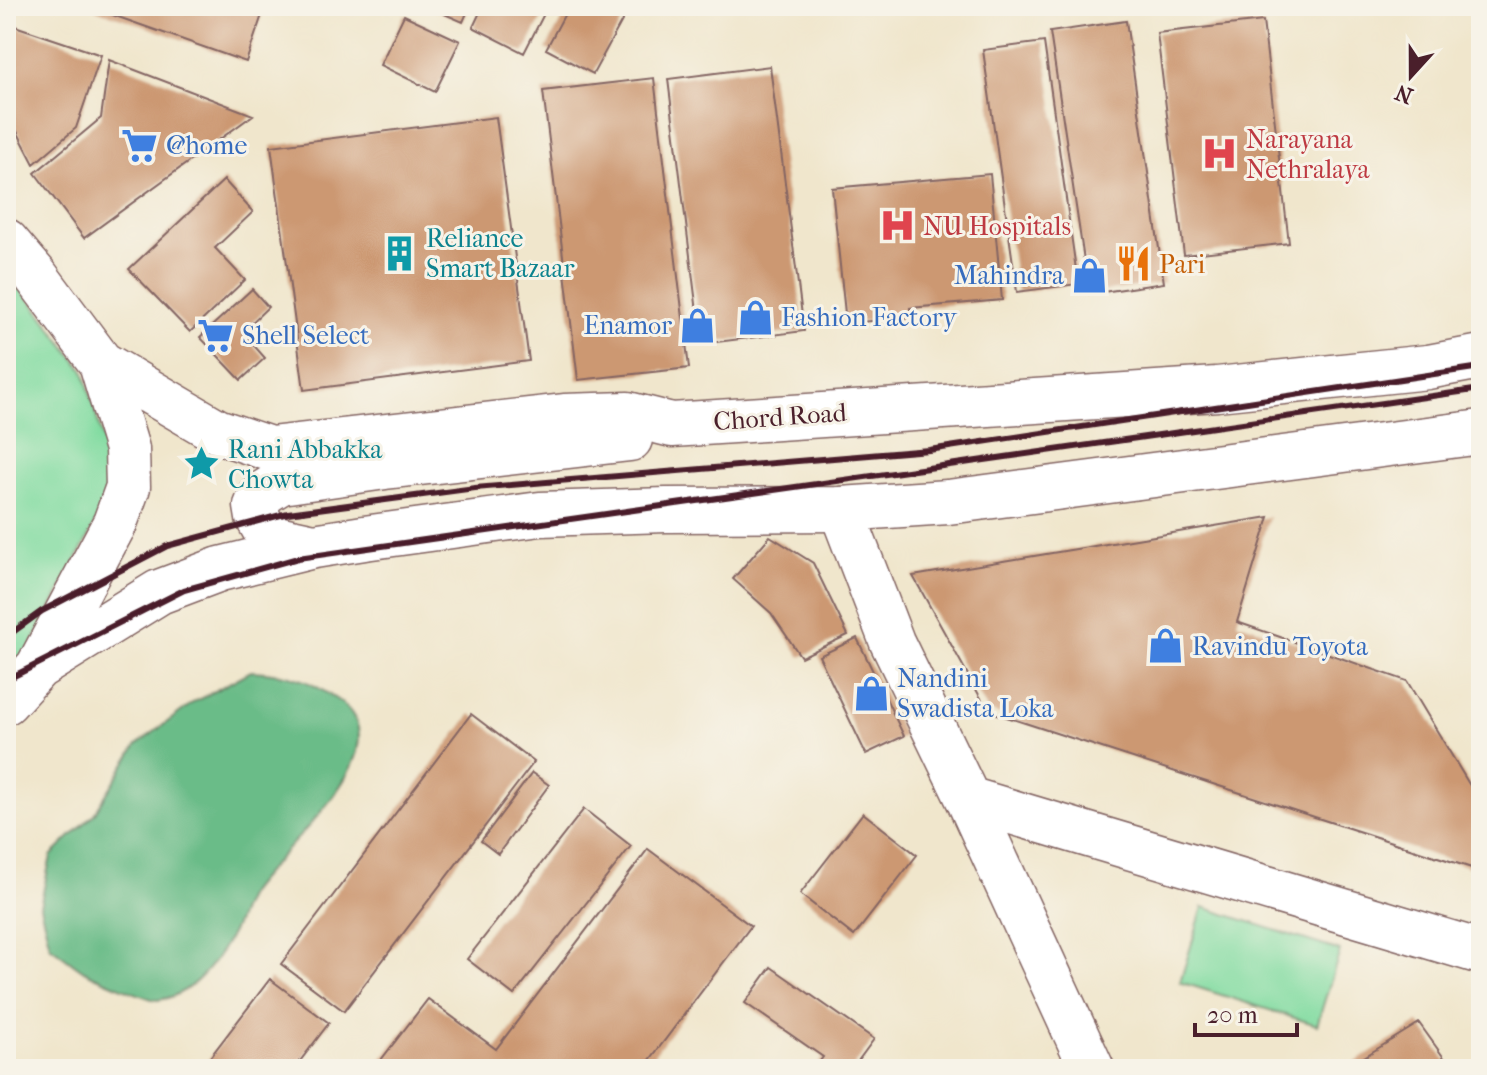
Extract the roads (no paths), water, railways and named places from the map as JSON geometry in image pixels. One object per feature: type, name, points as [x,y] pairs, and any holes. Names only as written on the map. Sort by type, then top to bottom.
[{"type":"main road","points":[[6,241],[101,363],[127,449],[128,487],[115,523],[38,667],[6,702]]},
{"type":"main road","name":"Chord Road","points":[[101,363],[217,431],[270,449],[564,416],[628,414],[672,425],[1187,392],[1428,367],[1481,357]]},
{"type":"main road","points":[[314,546],[277,538],[266,532],[258,518],[256,506],[263,493],[281,482],[632,439],[672,425]]},
{"type":"main road","points":[[38,667],[159,592],[220,569],[314,546],[540,514],[841,509],[948,502],[1481,432]]},
{"type":"main road","points":[[841,509],[892,642],[1092,1069]]},
{"type":"main road","points":[[968,799],[1481,952]]},
{"type":"railway","points":[[6,637],[42,611],[167,546],[288,513],[475,488],[929,450],[1481,367]]},
{"type":"railway","points":[[6,680],[184,590],[298,558],[1481,389]]},
{"type":"place","name":"@home","points":[[140,145]]},
{"type":"place","name":"Narayana Nethralaya","points":[[1220,154]]},
{"type":"place","name":"NU Hospitals","points":[[897,226]]},
{"type":"place","name":"Reliance Smart Bazaar","points":[[400,253]]},
{"type":"place","name":"Pari","points":[[1133,264]]},
{"type":"place","name":"Mahindra","points":[[1090,275]]},
{"type":"place","name":"Fashion Factory","points":[[755,317]]},
{"type":"place","name":"Enamor","points":[[698,325]]},
{"type":"place","name":"Shell Select","points":[[216,335]]},
{"type":"place","name":"Rani Abbakka Chowta","points":[[202,464]]},
{"type":"place","name":"Ravindu Toyota","points":[[1166,646]]},
{"type":"place","name":"Nandini Swadista Loka","points":[[871,693]]}]
